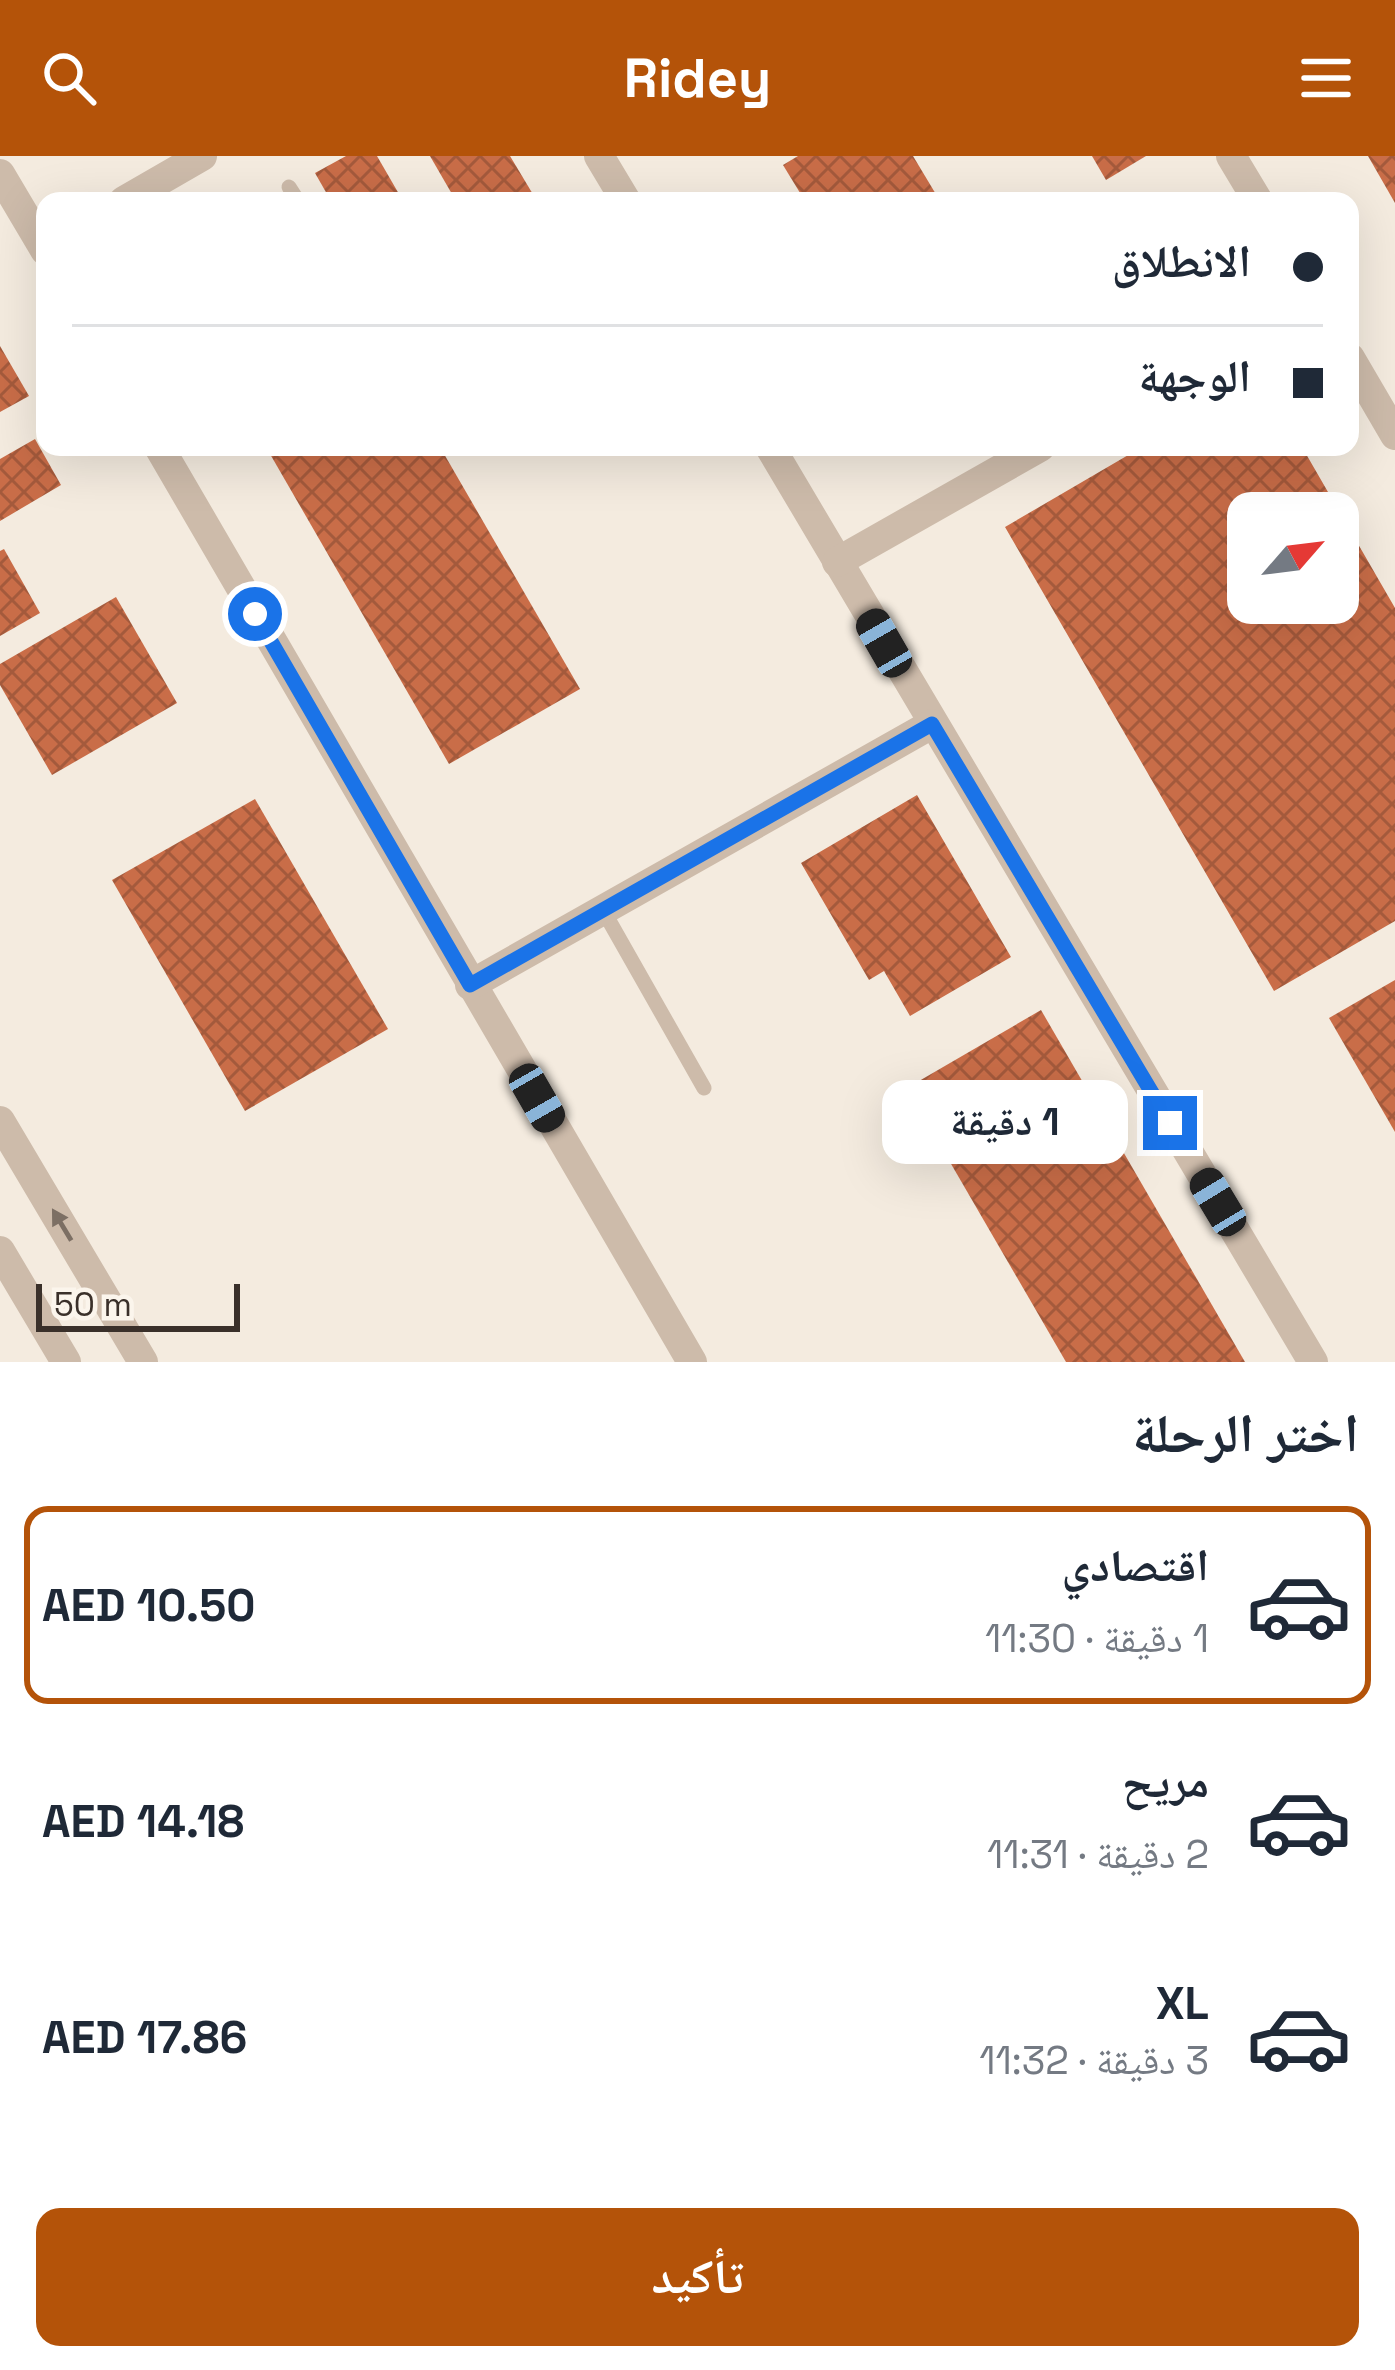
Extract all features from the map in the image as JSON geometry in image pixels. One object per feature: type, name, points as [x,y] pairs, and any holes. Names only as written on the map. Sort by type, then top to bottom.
[{"type":"street","points":[[140,192],[202,156]]},
{"type":"street","points":[[599,156],[621,192]]},
{"type":"street","points":[[1231,156],[1253,192]]},
{"type":"street","points":[[0,174],[36,235]]},
{"type":"street","points":[[1359,373],[1395,435]]},
{"type":"street","points":[[165,456],[692,1362]]},
{"type":"street","points":[[775,456],[1313,1362]]},
{"type":"street","points":[[837,562],[1024,456]]},
{"type":"street","points":[[470,985],[932,724]]},
{"type":"street","points":[[0,1121],[143,1362]]},
{"type":"street","points":[[0,1250],[66,1362]]},
{"type":"lane","points":[[603,910],[704,1088]]},
{"type":"building","points":[[346,156],[377,156],[398,192],[326,192],[315,173]]},
{"type":"building","points":[[430,156],[510,156],[532,192],[451,192]]},
{"type":"building","points":[[798,156],[913,156],[935,192],[800,192],[783,165]]},
{"type":"building","points":[[1092,156],[1146,156],[1106,180]]},
{"type":"building","points":[[1368,156],[1395,156],[1395,203]]},
{"type":"building","points":[[0,346],[29,396],[0,412]]},
{"type":"building","points":[[35,439],[36,456],[45,456],[61,485],[0,521],[0,459]]},
{"type":"building","points":[[271,456],[445,456],[580,689],[449,764]]},
{"type":"building","points":[[1127,456],[1307,456],[1328,492],[1227,492],[1227,624],[1359,624],[1359,546],[1395,608],[1395,921],[1274,991],[1005,527]]},
{"type":"building","points":[[4,549],[40,613],[0,636],[0,551]]},
{"type":"building","points":[[116,597],[177,703],[52,775],[0,685],[0,664]]},
{"type":"building","points":[[917,795],[1011,957],[910,1016],[884,971],[869,980],[801,863]]},
{"type":"building","points":[[255,799],[388,1029],[245,1111],[112,880]]},
{"type":"building","points":[[1395,980],[1395,1132],[1329,1018]]},
{"type":"building","points":[[1041,1010],[1245,1362],[1066,1362],[907,1088]]},
{"type":"route","points":[[255,614],[470,985],[932,724],[1170,1123]]}]
